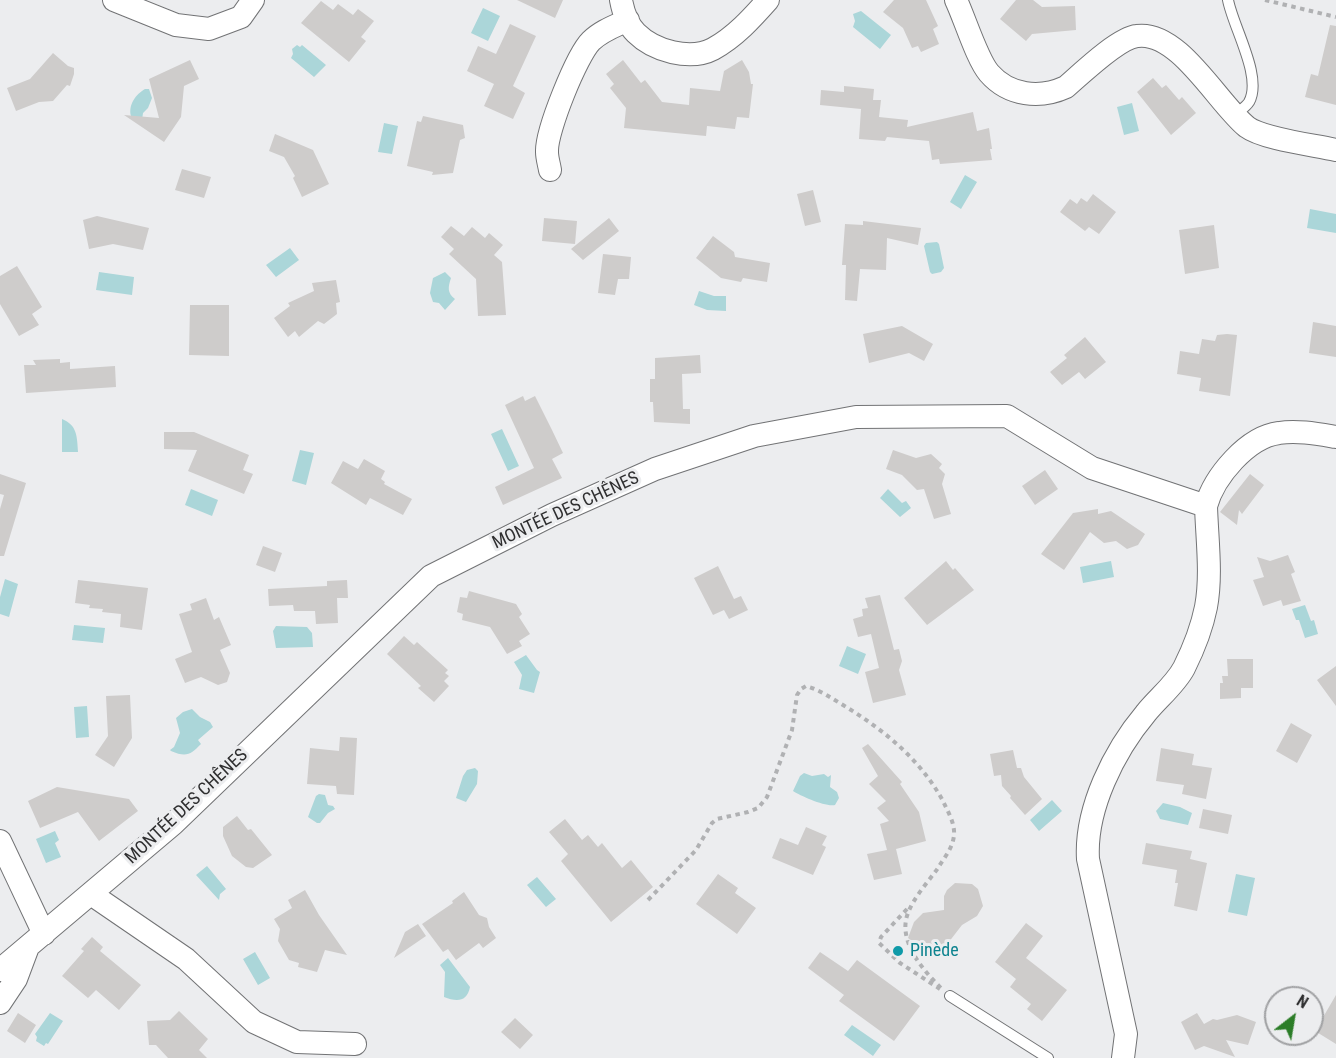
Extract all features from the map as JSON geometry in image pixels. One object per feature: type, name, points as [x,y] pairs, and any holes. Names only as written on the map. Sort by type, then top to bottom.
[{"type":"street","points":[[114,0],[176,25],[209,28],[241,17],[253,0]]},
{"type":"street","points":[[550,170],[547,151],[549,135],[578,61],[585,48],[624,10],[635,32],[647,42],[677,54],[694,54],[712,50],[738,32],[768,0]]},
{"type":"street","points":[[956,0],[988,72],[1010,89],[1029,94],[1048,94],[1058,91],[1118,44],[1136,36],[1148,37],[1172,48],[1191,64],[1248,128],[1263,135],[1336,150]]},
{"type":"street","name":"MONTÉE DES CHÊNES","points":[[0,970],[173,824],[431,576],[552,515],[655,469],[754,436],[856,417],[1007,416],[1092,468],[1206,507]]},
{"type":"street","points":[[1123,1058],[1126,1034],[1088,860],[1089,834],[1104,780],[1116,756],[1145,713],[1180,676],[1198,631],[1206,607],[1208,583],[1206,507],[1209,495],[1220,475],[1261,438],[1278,433],[1294,432],[1336,437]]},
{"type":"street","points":[[0,841],[36,939],[16,979],[0,1003]]},
{"type":"street","points":[[91,894],[186,959],[254,1022],[297,1042],[355,1044]]},
{"type":"lane","points":[[1228,0],[1244,46],[1254,86],[1248,102],[1235,115]]},
{"type":"lane","points":[[950,996],[1048,1058]]},
{"type":"path","points":[[1265,0],[1336,17]]},
{"type":"path","points":[[648,900],[696,850],[712,823],[717,819],[758,808],[767,797],[792,730],[797,695],[806,686],[818,690],[864,718],[891,738],[926,774],[950,815],[954,829],[952,846],[912,904],[881,937],[879,943],[900,963],[950,996]]},
{"type":"path","points":[[912,904],[906,922],[912,951],[926,973],[950,996]]},
{"type":"water","points":[[483,8],[500,16],[488,41],[471,33]]},
{"type":"water","points":[[861,11],[891,35],[880,49],[853,27],[855,21],[853,14]]},
{"type":"water","points":[[297,45],[300,47],[302,45],[326,65],[314,77],[291,58],[292,49]]},
{"type":"water","points":[[145,89],[149,89],[152,98],[143,113],[142,120],[131,116],[130,112],[136,97]]},
{"type":"water","points":[[1132,103],[1139,131],[1124,135],[1117,107]]},
{"type":"water","points":[[384,123],[398,126],[392,154],[378,152]]},
{"type":"water","points":[[965,175],[977,182],[961,209],[950,202]]},
{"type":"water","points":[[1310,209],[1336,214],[1336,233],[1307,228]]},
{"type":"water","points":[[937,242],[944,268],[941,272],[932,274],[924,246],[926,243]]},
{"type":"water","points":[[290,248],[299,260],[276,277],[266,265]]},
{"type":"water","points":[[99,272],[134,277],[132,295],[96,290]]},
{"type":"water","points":[[445,272],[451,278],[449,290],[455,299],[445,310],[439,303],[433,302],[430,293],[433,278]]},
{"type":"water","points":[[699,291],[714,296],[726,296],[726,311],[707,310],[694,305]]},
{"type":"water","points":[[62,419],[71,424],[73,428],[78,452],[62,452]]},
{"type":"water","points":[[502,429],[519,466],[508,471],[491,434]]},
{"type":"water","points":[[300,450],[314,453],[306,485],[292,481]]},
{"type":"water","points":[[191,489],[218,500],[212,516],[185,505]]},
{"type":"water","points":[[888,489],[902,503],[906,501],[911,508],[900,517],[880,498]]},
{"type":"water","points":[[1111,561],[1114,577],[1083,583],[1080,567]]},
{"type":"water","points":[[5,579],[18,584],[9,617],[0,614],[0,597]]},
{"type":"water","points":[[1305,605],[1311,621],[1314,620],[1318,634],[1305,638],[1299,620],[1296,620],[1292,609]]},
{"type":"water","points":[[74,625],[105,628],[103,643],[72,640]]},
{"type":"water","points":[[276,626],[307,627],[312,633],[313,647],[276,648],[273,631]]},
{"type":"water","points":[[847,646],[866,654],[858,674],[839,666]]},
{"type":"water","points":[[526,655],[540,672],[534,693],[519,689],[522,675],[514,662]]},
{"type":"water","points":[[87,706],[89,737],[76,738],[74,707]]},
{"type":"water","points":[[192,709],[200,717],[210,722],[213,727],[198,740],[201,744],[191,752],[181,754],[171,751],[180,733],[176,718]]},
{"type":"water","points":[[475,768],[478,771],[477,784],[466,802],[456,798],[463,776],[467,770]]},
{"type":"water","points":[[804,773],[812,776],[824,774],[828,777],[831,775],[830,787],[837,792],[839,798],[835,805],[819,803],[793,791],[800,776]]},
{"type":"water","points":[[325,795],[328,805],[335,809],[328,813],[320,823],[317,823],[308,817],[316,796]]},
{"type":"water","points":[[1052,800],[1062,811],[1039,831],[1030,820]]},
{"type":"water","points":[[1163,803],[1192,813],[1188,825],[1160,819],[1156,811]]},
{"type":"water","points":[[55,831],[59,840],[55,843],[61,857],[46,863],[36,839]]},
{"type":"water","points":[[207,866],[226,889],[220,894],[219,900],[196,875]]},
{"type":"water","points":[[1236,874],[1255,878],[1247,916],[1228,912]]},
{"type":"water","points":[[537,877],[556,899],[546,907],[527,885]]},
{"type":"water","points":[[255,952],[270,978],[258,985],[243,959]]},
{"type":"water","points":[[448,958],[470,987],[469,992],[461,1000],[444,997],[445,972],[440,965]]},
{"type":"water","points":[[50,1013],[63,1021],[48,1044],[44,1046],[36,1041],[35,1034]]},
{"type":"water","points":[[852,1025],[881,1045],[873,1056],[844,1035]]},
{"type":"building","points":[[517,0],[563,0],[555,18]]},
{"type":"building","points":[[894,0],[926,0],[938,26],[933,29],[939,44],[921,52],[918,46],[912,48],[903,28],[883,12]]},
{"type":"building","points":[[1016,0],[1033,0],[1042,7],[1075,6],[1076,30],[1032,34],[1026,41],[1000,19]]},
{"type":"building","points":[[321,1],[333,10],[338,4],[353,15],[358,9],[374,21],[361,37],[366,41],[349,62],[301,23]]},
{"type":"building","points":[[510,24],[536,36],[513,86],[525,93],[513,119],[484,106],[494,84],[467,71],[478,46],[496,54]]},
{"type":"building","points":[[1330,25],[1336,26],[1336,105],[1305,97],[1311,74],[1318,76]]},
{"type":"building","points":[[53,53],[68,66],[74,68],[70,86],[67,85],[53,101],[39,102],[16,111],[7,88],[30,79]]},
{"type":"building","points":[[190,60],[199,79],[184,86],[181,117],[164,142],[124,115],[159,118],[149,79]]},
{"type":"building","points":[[623,60],[641,83],[645,80],[662,102],[689,105],[690,88],[720,91],[724,71],[742,60],[749,72],[751,84],[753,84],[749,118],[737,117],[735,129],[707,126],[706,136],[624,128],[626,108],[610,88],[614,84],[606,74]]},
{"type":"building","points":[[1153,78],[1162,88],[1166,85],[1179,100],[1182,97],[1196,113],[1171,135],[1137,92]]},
{"type":"building","points":[[844,86],[874,89],[873,100],[881,100],[879,117],[908,120],[907,127],[973,112],[977,131],[989,128],[992,160],[940,164],[939,159],[932,160],[929,141],[887,137],[885,141],[859,139],[861,109],[820,105],[821,90],[844,92]]},
{"type":"building","points":[[423,116],[463,125],[465,138],[460,140],[453,173],[432,175],[433,172],[407,166],[417,121],[421,122]]},
{"type":"building","points":[[275,134],[313,150],[329,184],[302,197],[293,178],[295,176],[284,157],[269,151]]},
{"type":"building","points":[[182,169],[211,177],[204,198],[175,190]]},
{"type":"building","points":[[813,190],[821,222],[805,226],[797,194]]},
{"type":"building","points":[[1093,194],[1116,212],[1099,234],[1089,227],[1085,231],[1060,212],[1070,199],[1077,204],[1081,198],[1087,202]]},
{"type":"building","points":[[97,216],[149,228],[143,250],[113,244],[89,249],[83,220]]},
{"type":"building","points":[[544,218],[577,221],[575,244],[542,241]]},
{"type":"building","points":[[609,218],[619,231],[583,260],[571,249]]},
{"type":"building","points":[[863,221],[921,228],[918,245],[887,238],[886,270],[860,269],[857,301],[845,300],[846,265],[842,265],[845,224],[863,225]]},
{"type":"building","points":[[1214,225],[1219,268],[1185,274],[1179,230]]},
{"type":"building","points":[[451,226],[464,236],[472,227],[485,238],[489,233],[503,245],[494,255],[502,262],[506,315],[478,316],[476,279],[449,254],[454,249],[441,237]]},
{"type":"building","points":[[713,236],[734,252],[735,257],[770,263],[767,282],[743,278],[741,282],[721,278],[696,258]]},
{"type":"building","points":[[603,254],[631,257],[629,279],[618,279],[615,295],[598,293]]},
{"type":"building","points":[[17,266],[42,307],[32,314],[39,325],[19,336],[0,304],[0,276]]},
{"type":"building","points":[[336,280],[340,302],[336,303],[337,314],[324,324],[318,321],[299,337],[295,331],[288,337],[274,318],[290,306],[288,303],[314,291],[312,283]]},
{"type":"building","points":[[190,305],[229,305],[229,356],[189,355]]},
{"type":"building","points":[[1313,322],[1336,326],[1336,357],[1309,353]]},
{"type":"building","points":[[902,326],[933,344],[924,361],[909,353],[869,363],[863,334]]},
{"type":"building","points":[[1217,335],[1237,335],[1230,396],[1199,391],[1201,378],[1177,374],[1180,351],[1199,354],[1202,339],[1215,341]]},
{"type":"building","points":[[1085,337],[1106,362],[1085,379],[1079,372],[1062,385],[1050,372],[1067,358],[1064,355]]},
{"type":"building","points":[[700,355],[701,373],[682,374],[683,409],[690,409],[690,424],[654,422],[653,402],[650,402],[650,379],[655,379],[655,358]]},
{"type":"building","points":[[60,359],[60,363],[70,362],[70,369],[115,366],[116,387],[26,393],[24,365],[36,365],[33,360]]},
{"type":"building","points":[[523,396],[525,401],[535,396],[563,453],[552,459],[562,478],[503,505],[495,487],[534,468],[505,405]]},
{"type":"building","points":[[164,432],[194,432],[249,455],[243,470],[253,474],[244,494],[188,471],[197,450],[164,449]]},
{"type":"building","points":[[893,450],[916,458],[931,454],[942,464],[939,468],[945,474],[942,484],[951,514],[934,519],[924,489],[917,490],[902,475],[886,469]]},
{"type":"building","points":[[364,459],[385,471],[381,479],[385,482],[384,484],[412,499],[403,515],[370,498],[366,505],[331,483],[343,461],[358,469]]},
{"type":"building","points":[[1045,470],[1058,489],[1035,505],[1022,486]]},
{"type":"building","points":[[0,474],[26,483],[4,556],[0,556],[0,509],[4,495],[0,494]]},
{"type":"building","points":[[1250,474],[1264,485],[1242,514],[1239,510],[1237,525],[1220,512]]},
{"type":"building","points":[[1098,509],[1098,514],[1111,511],[1145,534],[1138,545],[1127,549],[1116,541],[1104,543],[1090,532],[1064,570],[1041,554],[1073,513]]},
{"type":"building","points":[[263,546],[282,553],[275,572],[256,565]]},
{"type":"building","points":[[1288,555],[1295,572],[1291,574],[1301,601],[1283,606],[1281,600],[1263,606],[1253,580],[1264,577],[1257,557],[1270,561]]},
{"type":"building","points":[[946,561],[974,590],[927,625],[904,598]]},
{"type":"building","points":[[718,566],[734,599],[741,596],[748,610],[729,619],[724,610],[713,615],[694,578]]},
{"type":"building","points":[[78,580],[148,588],[142,630],[120,627],[121,614],[102,612],[103,609],[89,608],[90,605],[75,603]]},
{"type":"building","points":[[347,580],[348,598],[337,598],[338,623],[316,624],[315,611],[294,611],[293,605],[269,606],[268,589],[327,586],[327,581]]},
{"type":"building","points":[[469,591],[516,604],[522,614],[519,617],[530,634],[519,641],[522,646],[507,654],[490,627],[462,620],[463,614],[457,612],[460,597],[467,598]]},
{"type":"building","points":[[880,595],[894,650],[899,649],[902,661],[899,670],[906,695],[873,703],[865,672],[879,668],[871,634],[858,637],[853,619],[863,616],[862,609],[868,608],[865,598]]},
{"type":"building","points":[[206,598],[214,620],[219,617],[231,645],[220,650],[230,673],[227,682],[218,685],[201,677],[185,683],[175,659],[192,652],[179,614],[192,610],[190,604]]},
{"type":"building","points":[[404,636],[414,645],[417,642],[448,670],[445,673],[449,676],[444,681],[449,686],[434,702],[418,688],[421,686],[387,654]]},
{"type":"building","points":[[1227,659],[1253,659],[1253,688],[1241,688],[1241,698],[1220,699],[1222,676],[1228,676]]},
{"type":"building","points":[[1336,666],[1336,706],[1317,680]]},
{"type":"building","points":[[130,695],[132,738],[114,767],[95,755],[108,736],[106,696]]},
{"type":"building","points":[[1291,723],[1312,735],[1297,763],[1276,751]]},
{"type":"building","points":[[340,737],[357,738],[354,795],[337,794],[336,786],[307,784],[310,748],[339,751]]},
{"type":"building","points":[[868,744],[902,782],[900,784],[919,812],[926,841],[896,849],[902,874],[874,880],[867,854],[887,850],[880,824],[889,821],[877,808],[886,801],[869,784],[878,776],[862,748]]},
{"type":"building","points":[[1161,748],[1194,754],[1192,765],[1212,768],[1206,799],[1182,794],[1184,785],[1156,781]]},
{"type":"building","points":[[1013,750],[1017,768],[1021,768],[1024,777],[1042,799],[1025,815],[1002,786],[1001,775],[994,776],[990,754]]},
{"type":"building","points":[[57,787],[129,799],[138,811],[99,841],[78,812],[40,828],[28,801]]},
{"type":"building","points":[[1203,809],[1232,815],[1228,834],[1199,828]]},
{"type":"building","points":[[237,816],[272,855],[253,868],[246,867],[232,856],[223,836],[223,827]]},
{"type":"building","points":[[565,819],[582,840],[588,835],[598,847],[602,843],[622,868],[631,860],[653,887],[611,922],[561,861],[568,854],[549,832]]},
{"type":"building","points":[[806,827],[827,836],[822,845],[826,847],[813,875],[772,858],[780,838],[798,845]]},
{"type":"building","points":[[1146,843],[1192,851],[1190,859],[1207,863],[1197,911],[1174,906],[1178,883],[1175,883],[1177,870],[1142,864]]},
{"type":"building","points":[[718,874],[738,888],[735,893],[756,908],[737,934],[696,904]]},
{"type":"building","points":[[955,883],[972,884],[978,889],[983,906],[977,916],[962,925],[945,947],[935,952],[925,950],[908,938],[914,922],[923,913],[944,910],[944,896]]},
{"type":"building","points":[[305,890],[319,915],[347,955],[325,950],[317,972],[298,967],[299,963],[289,960],[278,941],[280,929],[274,919],[292,908],[288,900]]},
{"type":"building","points":[[464,892],[479,915],[487,918],[489,927],[496,938],[483,948],[479,943],[456,960],[448,949],[443,952],[422,924],[453,903],[452,901]]},
{"type":"building","points":[[1026,923],[1043,936],[1026,958],[1067,990],[1042,1021],[1027,1009],[1031,1004],[1010,987],[1016,979],[995,962]]},
{"type":"building","points":[[418,924],[426,936],[394,958],[405,932]]},
{"type":"building","points":[[92,937],[103,947],[100,951],[141,985],[119,1010],[96,990],[88,998],[62,976],[84,951],[81,949]]},
{"type":"building","points":[[820,952],[848,971],[857,960],[920,1006],[894,1041],[839,1001],[844,995],[808,968]]},
{"type":"building","points":[[1336,995],[1336,1044],[1324,1037],[1324,1016]]},
{"type":"building","points":[[179,1011],[208,1039],[199,1050],[207,1058],[168,1058],[156,1045],[149,1045],[147,1021],[170,1020]]},
{"type":"building","points":[[18,1013],[36,1025],[25,1043],[7,1031]]},
{"type":"building","points":[[1197,1013],[1204,1024],[1213,1019],[1237,1015],[1256,1022],[1248,1045],[1226,1040],[1235,1057],[1204,1046],[1195,1050],[1181,1022]]},
{"type":"building","points":[[515,1018],[533,1035],[520,1049],[501,1032]]},
{"type":"place","name":"Pinède","points":[[898,951]]}]
